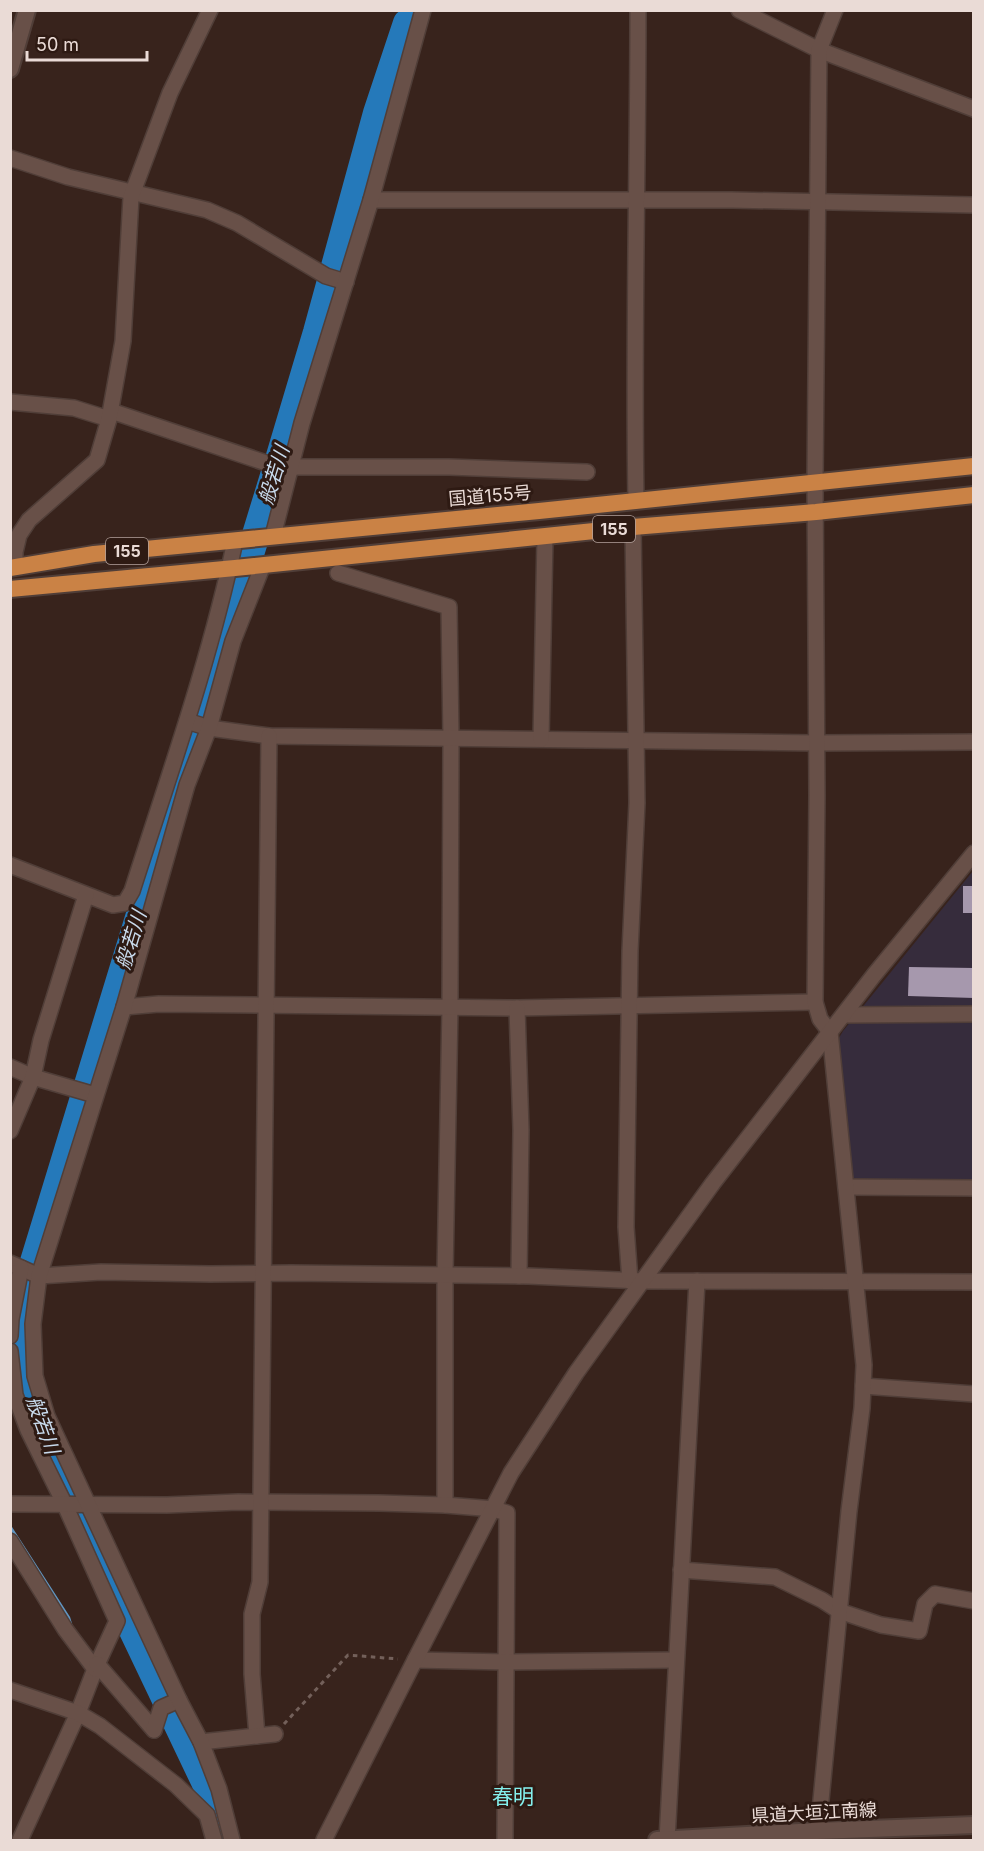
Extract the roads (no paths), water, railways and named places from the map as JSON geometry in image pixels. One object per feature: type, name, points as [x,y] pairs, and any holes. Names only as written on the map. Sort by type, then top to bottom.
[{"type":"highway","name":"国道155号","points":[[13,567],[94,554],[974,466]]},
{"type":"highway","name":"155","points":[[10,589],[974,495]]},
{"type":"main road","points":[[10,69],[27,10]]},
{"type":"main road","name":"県道大垣江南線","points":[[657,1840],[789,1837],[818,1831],[891,1834],[974,1825]]},
{"type":"street","points":[[13,567],[19,535],[29,520],[97,460],[110,415],[123,341],[131,197],[170,93],[210,10]]},
{"type":"street","points":[[268,537],[344,282],[371,200],[423,10]]},
{"type":"street","points":[[636,501],[634,416],[638,10]]},
{"type":"street","points":[[739,10],[819,50],[974,109]]},
{"type":"street","points":[[818,1831],[849,1511],[862,1408],[864,1365],[830,1032],[820,1019],[815,1002],[815,482],[819,50],[835,10]]},
{"type":"street","points":[[10,158],[68,177],[207,210],[237,223],[326,276],[344,282]]},
{"type":"street","points":[[371,200],[818,201],[974,205]]},
{"type":"street","points":[[10,402],[74,408],[110,415],[268,465],[289,469],[449,467],[587,472]]},
{"type":"street","points":[[633,527],[637,803],[630,951],[626,1227],[636,1281]]},
{"type":"street","points":[[541,739],[545,537]]},
{"type":"street","points":[[10,1336],[11,1319],[26,1270],[88,1093],[124,1007],[188,785],[216,621],[239,540]]},
{"type":"street","points":[[10,865],[113,905],[125,903],[132,891],[233,641],[259,566]]},
{"type":"street","points":[[338,573],[449,607],[450,1007],[445,1275],[445,1505]]},
{"type":"street","points":[[198,724],[269,736],[816,743],[974,742]]},
{"type":"street","points":[[257,1736],[252,1674],[252,1614],[260,1582],[262,1502],[269,736]]},
{"type":"street","points":[[324,1840],[512,1473],[636,1281],[830,1032],[974,853]]},
{"type":"street","points":[[10,1131],[33,1077],[41,1040],[86,895]]},
{"type":"street","points":[[124,1007],[159,1004],[517,1008],[815,1002]]},
{"type":"street","points":[[517,1008],[521,1130],[519,1276]]},
{"type":"street","points":[[844,1015],[974,1014]]},
{"type":"street","points":[[10,1067],[33,1077],[88,1093]]},
{"type":"street","points":[[846,1188],[974,1188]]},
{"type":"street","points":[[26,1270],[519,1276],[636,1281],[974,1282]]},
{"type":"street","points":[[21,1840],[117,1622],[76,1504],[70,1467],[47,1416],[35,1376],[33,1324],[26,1270]]},
{"type":"street","points":[[667,1840],[698,1281]]},
{"type":"street","points":[[10,1351],[15,1395],[28,1430],[76,1504],[172,1703],[201,1742],[219,1789],[232,1840]]},
{"type":"street","points":[[863,1386],[974,1394]]},
{"type":"street","points":[[10,1504],[167,1505],[262,1502],[445,1505],[494,1509],[507,1513],[505,1840]]},
{"type":"street","points":[[10,1541],[65,1629],[154,1730],[172,1703]]},
{"type":"street","points":[[681,1570],[775,1577],[839,1611],[881,1624],[919,1631],[925,1604],[935,1594],[974,1600]]},
{"type":"street","points":[[415,1660],[506,1662],[676,1660]]},
{"type":"street","points":[[10,1690],[78,1713],[100,1726],[176,1785],[207,1815],[214,1840]]},
{"type":"street","points":[[201,1742],[275,1734]]},
{"type":"waterway","name":"般若川","points":[[221,1840],[208,1788],[84,1528],[34,1407],[24,1356],[27,1289],[29,1271],[32,1268],[280,456],[317,332],[377,113],[407,23]]},
{"type":"waterway","points":[[10,1528],[68,1618],[71,1628]]},
{"type":"district","name":"春明","points":[[513,1797]]}]
